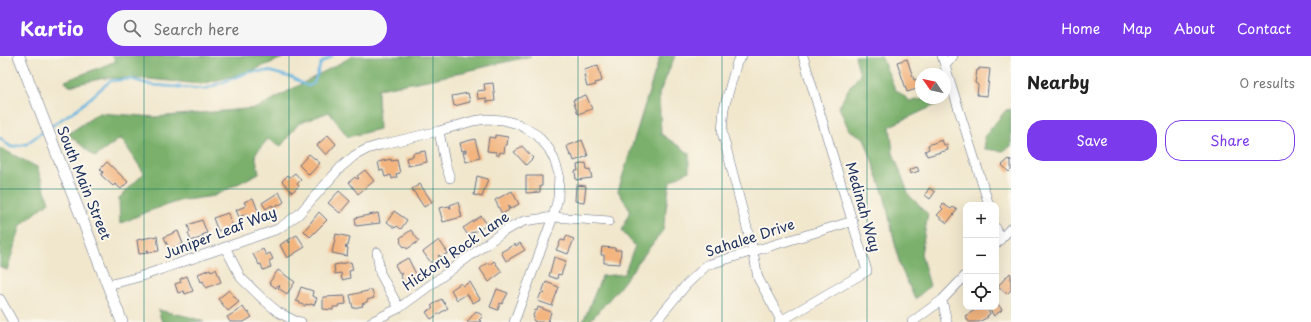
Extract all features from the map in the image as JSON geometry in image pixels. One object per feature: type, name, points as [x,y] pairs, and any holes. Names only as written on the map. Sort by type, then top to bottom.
[{"type":"main road","name":"South Main Street","points":[[19,56],[122,322]]},
{"type":"street","name":"Medinah Way","points":[[742,56],[737,62],[724,108],[722,132],[753,251],[758,278],[781,322],[867,271],[804,56]]},
{"type":"street","points":[[942,56],[988,202]]},
{"type":"street","points":[[945,66],[953,56]]},
{"type":"street","name":"Juniper Leaf Way","points":[[108,285],[139,277],[278,229],[298,214],[329,178],[354,156],[367,149],[473,121],[487,119],[503,120],[518,124],[537,135],[549,149],[559,174],[558,198],[553,217],[514,322]]},
{"type":"street","points":[[439,131],[445,163],[450,178]]},
{"type":"street","name":"Hickory Rock Lane","points":[[371,322],[399,308],[504,231],[524,221],[553,217],[609,221]]},
{"type":"street","name":"Sahalee Drive","points":[[655,322],[686,285],[707,265],[853,221]]},
{"type":"street","points":[[999,241],[1011,228]]},
{"type":"street","points":[[225,247],[242,278],[278,312],[296,322]]},
{"type":"street","points":[[377,252],[380,273],[399,308]]},
{"type":"street","points":[[912,322],[942,300],[963,278]]},
{"type":"street","points":[[0,299],[13,322]]},
{"type":"street","points":[[942,300],[947,322]]},
{"type":"green space","points":[[112,56],[287,56],[247,73],[201,84],[148,79],[104,78],[69,86],[65,81],[116,61]]},
{"type":"green space","points":[[353,56],[531,56],[433,79],[378,89],[379,129],[348,137],[329,112],[298,124],[281,146],[268,139],[255,154],[259,173],[214,196],[179,201],[146,212],[120,224],[119,198],[144,173],[121,138],[95,157],[68,134],[99,113],[156,117],[257,108]]},
{"type":"green space","points":[[660,56],[675,56],[659,94],[661,134],[689,153],[689,171],[670,181],[663,230],[619,288],[589,322],[583,322],[602,276],[624,274],[635,246],[622,231],[630,210],[618,191]]},
{"type":"green space","points":[[855,56],[881,56],[895,89],[910,101],[915,100],[915,104],[938,104],[890,126],[893,153],[909,195],[928,214],[921,254],[930,286],[915,299],[900,266],[884,195],[864,138],[849,130],[839,107],[849,88],[860,75]]},
{"type":"green space","points":[[1011,109],[1011,146],[1003,151],[985,149],[984,137],[1006,110]]},
{"type":"green space","points":[[0,148],[37,167],[49,202],[21,225],[7,270],[0,267]]},
{"type":"green space","points":[[158,310],[190,317],[204,322],[162,322]]},
{"type":"building","points":[[907,59],[915,80],[915,90],[907,92],[897,62]]},
{"type":"building","points":[[598,65],[602,81],[595,83],[596,85],[587,87],[584,69]]},
{"type":"building","points":[[979,68],[990,69],[987,96],[977,95],[978,86],[975,83],[977,70],[979,70]]},
{"type":"building","points":[[493,83],[495,101],[486,102],[486,98],[478,99],[477,91],[485,90],[484,84]]},
{"type":"building","points":[[468,93],[470,102],[454,106],[452,96]]},
{"type":"building","points":[[586,95],[592,109],[578,114],[573,100]]},
{"type":"building","points":[[328,135],[336,144],[326,155],[317,145]]},
{"type":"building","points":[[495,135],[508,137],[504,153],[500,152],[499,155],[496,155],[496,152],[487,151],[489,137],[495,138]]},
{"type":"building","points":[[475,139],[480,158],[466,162],[463,152],[466,152],[466,150],[462,151],[460,143]]},
{"type":"building","points":[[582,140],[588,156],[574,161],[572,155],[570,156],[567,146]]},
{"type":"building","points":[[942,140],[944,145],[947,145],[948,150],[927,156],[925,151],[929,149],[928,145]]},
{"type":"building","points":[[522,146],[533,158],[526,165],[514,152]]},
{"type":"building","points":[[425,151],[427,162],[408,166],[406,158],[413,156],[413,153]]},
{"type":"building","points":[[309,154],[320,163],[309,175],[299,165]]},
{"type":"building","points":[[391,159],[391,161],[397,160],[400,173],[396,174],[397,177],[392,179],[391,175],[385,177],[383,170],[380,171],[378,162]]},
{"type":"building","points":[[1009,159],[1011,161],[1011,170],[1009,172],[1002,165]]},
{"type":"building","points":[[107,162],[128,182],[121,189],[115,184],[113,186],[101,175],[103,172],[100,169]]},
{"type":"building","points":[[586,163],[587,170],[590,169],[592,178],[576,180],[575,171],[578,171],[577,165]]},
{"type":"building","points":[[917,167],[919,171],[910,174],[909,170]]},
{"type":"building","points":[[365,170],[374,181],[358,194],[349,182],[355,177],[357,179],[359,178],[357,176]]},
{"type":"building","points":[[295,173],[301,180],[297,184],[299,186],[292,192],[282,181],[288,175],[290,177]]},
{"type":"building","points":[[477,176],[488,179],[482,197],[474,195]]},
{"type":"building","points":[[526,176],[542,176],[542,186],[540,186],[540,192],[526,193]]},
{"type":"building","points":[[420,184],[432,202],[424,207],[412,189]]},
{"type":"building","points":[[576,185],[586,186],[584,202],[575,201]]},
{"type":"building","points":[[929,188],[935,192],[930,199],[925,195]]},
{"type":"building","points":[[339,191],[350,201],[340,213],[328,203]]},
{"type":"building","points":[[512,191],[519,204],[510,209],[509,206],[509,210],[502,214],[495,200]]},
{"type":"building","points":[[279,192],[284,202],[273,207],[272,205],[266,209],[262,203]]},
{"type":"building","points":[[253,198],[260,216],[254,219],[253,216],[247,218],[246,214],[239,217],[236,210],[246,206],[244,202]]},
{"type":"building","points":[[458,202],[462,217],[443,222],[439,208],[449,206],[451,208],[450,205]]},
{"type":"building","points":[[943,204],[951,209],[953,207],[957,210],[947,223],[937,215],[943,209],[941,207]]},
{"type":"building","points":[[394,211],[407,220],[401,229],[397,226],[395,228],[387,222]]},
{"type":"building","points":[[319,212],[327,220],[310,237],[304,231]]},
{"type":"building","points":[[228,213],[232,226],[218,231],[213,218]]},
{"type":"building","points":[[378,213],[380,223],[356,226],[355,218]]},
{"type":"building","points":[[481,216],[487,224],[480,230],[479,229],[468,235],[463,228]]},
{"type":"building","points":[[202,220],[207,233],[202,235],[203,237],[191,241],[188,233],[190,232],[188,225]]},
{"type":"building","points":[[411,230],[419,241],[407,249],[400,242],[400,238]]},
{"type":"building","points":[[178,231],[183,244],[169,249],[164,237]]},
{"type":"building","points":[[336,234],[350,237],[348,246],[345,247],[348,248],[347,256],[332,253]]},
{"type":"building","points":[[297,235],[305,247],[287,258],[280,245],[287,240],[289,243],[290,242],[288,240]]},
{"type":"building","points":[[157,236],[159,251],[149,252],[147,250],[148,253],[139,254],[137,240]]},
{"type":"building","points":[[566,236],[574,239],[568,254],[556,250],[561,240],[565,241]]},
{"type":"building","points":[[439,240],[448,253],[441,257],[439,255],[438,256],[440,258],[432,264],[423,252]]},
{"type":"building","points":[[520,243],[525,250],[506,261],[501,252],[515,244],[516,246]]},
{"type":"building","points":[[602,247],[621,250],[620,264],[604,263],[604,255],[601,255]]},
{"type":"building","points":[[263,249],[266,255],[270,253],[273,259],[269,261],[271,267],[263,270],[261,264],[259,265],[253,254]]},
{"type":"building","points":[[554,257],[566,261],[561,275],[558,274],[557,279],[549,276]]},
{"type":"building","points":[[408,258],[417,276],[404,283],[400,275],[403,274],[400,274],[395,265]]},
{"type":"building","points":[[494,261],[502,272],[489,282],[480,269],[488,262],[489,265]]},
{"type":"building","points":[[351,262],[353,270],[349,271],[350,278],[342,280],[341,273],[335,274],[334,265]]},
{"type":"building","points":[[210,269],[211,271],[216,269],[221,282],[206,288],[203,281],[201,282],[198,274]]},
{"type":"building","points":[[278,270],[295,282],[287,294],[278,288],[280,286],[278,285],[276,288],[269,283]]},
{"type":"building","points":[[1010,273],[1011,290],[1007,294],[999,287],[999,285]]},
{"type":"building","points":[[187,276],[193,291],[185,294],[184,291],[178,293],[175,284],[181,282],[180,279]]},
{"type":"building","points":[[470,282],[480,299],[473,303],[467,294],[457,300],[451,290],[461,283],[463,286]]},
{"type":"building","points":[[546,282],[559,287],[552,306],[538,301],[541,293],[545,293],[542,292]]},
{"type":"building","points":[[301,287],[313,291],[312,296],[317,298],[314,305],[306,304],[305,306],[296,301]]},
{"type":"building","points":[[497,289],[508,293],[502,304],[500,303],[498,310],[490,307]]},
{"type":"building","points":[[229,290],[239,302],[228,311],[218,299]]},
{"type":"building","points":[[372,290],[374,298],[367,300],[367,302],[362,304],[363,306],[353,308],[350,295]]},
{"type":"building","points":[[345,296],[346,304],[338,305],[339,307],[333,307],[333,310],[323,309],[323,297]]},
{"type":"building","points":[[441,299],[448,308],[431,319],[426,312],[433,308],[431,306]]},
{"type":"building","points":[[999,306],[1002,310],[994,316],[990,310],[999,310]]},
{"type":"building","points":[[243,307],[252,317],[244,322],[230,322],[227,317]]},
{"type":"building","points":[[538,307],[551,312],[548,322],[535,322],[533,320],[535,310],[537,311]]},
{"type":"building","points":[[975,310],[988,310],[990,314],[987,316],[988,317],[979,322],[969,322],[965,316]]},
{"type":"building","points":[[476,311],[483,316],[479,320],[481,321],[467,322]]},
{"type":"waterway","points":[[50,127],[81,106],[110,81],[131,79],[151,85],[205,89],[249,72],[268,71],[293,78],[309,86],[314,83],[321,63],[332,56]]},
{"type":"waterway","points":[[0,138],[11,147],[26,144],[44,131]]}]
